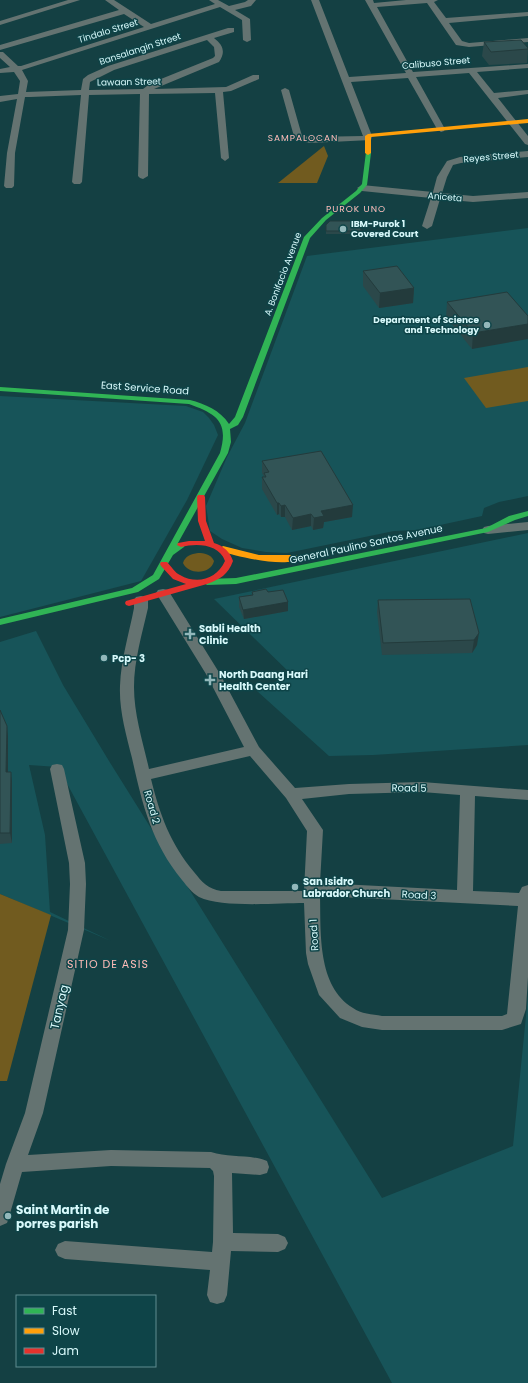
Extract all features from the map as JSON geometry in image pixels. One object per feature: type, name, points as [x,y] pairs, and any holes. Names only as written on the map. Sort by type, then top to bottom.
[{"type":"main road","points":[[362,188],[366,180],[368,137],[528,121]]},
{"type":"main road","name":"A. Bonifacio Avenue","points":[[228,427],[235,423],[239,416],[307,237],[324,219],[362,188]]},
{"type":"main road","name":"East Service Road","points":[[0,389],[190,402],[209,408],[220,416],[228,427]]},
{"type":"main road","points":[[0,622],[135,590],[157,576],[228,446],[228,427]]},
{"type":"main road","points":[[202,496],[201,520],[205,534],[210,543]]},
{"type":"main road","name":"General Paulino Santos Avenue","points":[[342,550],[490,522],[502,516],[511,509],[528,505]]},
{"type":"main road","name":"General Paulino Santos Avenue","points":[[119,605],[203,582],[236,581],[488,530],[512,518],[528,513]]},
{"type":"main road","points":[[164,564],[167,571],[182,581],[203,582],[222,574],[228,568],[230,562],[228,555],[223,549],[210,543],[186,543],[178,546],[169,553]]},
{"type":"main road","name":"General Paulino Santos Avenue","points":[[223,549],[245,557],[261,560],[278,561],[307,556]]},
{"type":"main road","points":[[0,632],[82,612]]},
{"type":"street","points":[[0,23],[76,0]]},
{"type":"street","points":[[109,0],[151,28]]},
{"type":"street","points":[[212,0],[247,20],[247,40]]},
{"type":"street","points":[[228,9],[248,4],[252,0]]},
{"type":"street","points":[[285,90],[298,138],[318,140],[368,137],[315,0]]},
{"type":"street","points":[[429,0],[457,42],[469,45],[528,40]]},
{"type":"street","points":[[434,0],[370,2],[441,129]]},
{"type":"street","name":"Tindalo Street","points":[[0,71],[15,69],[151,28],[220,5]]},
{"type":"street","points":[[0,48],[124,11]]},
{"type":"street","points":[[443,21],[528,14]]},
{"type":"street","name":"Bansalangin Street","points":[[77,182],[86,81],[104,71],[231,30]]},
{"type":"street","points":[[143,176],[144,95],[146,91],[154,85],[216,60],[219,56],[218,46],[216,42],[208,37]]},
{"type":"street","points":[[0,54],[23,77],[24,81],[11,153],[9,186]]},
{"type":"street","name":"Calibuso Street","points":[[346,80],[528,66]]},
{"type":"street","points":[[472,71],[528,142]]},
{"type":"street","name":"Lawaan Street","points":[[0,98],[22,95],[84,92],[219,90],[228,89],[256,77]]},
{"type":"street","points":[[219,90],[225,158]]},
{"type":"street","points":[[492,96],[528,92]]},
{"type":"street","points":[[1,153],[11,153]]},
{"type":"street","name":"Reyes Street","points":[[427,226],[442,177],[448,164],[453,161],[528,154]]},
{"type":"street","name":"Aniceta","points":[[362,188],[436,196],[483,199],[528,195]]},
{"type":"street","points":[[488,530],[528,526]]},
{"type":"street","name":"Road 1","points":[[163,593],[213,674],[253,750],[291,794],[315,830],[312,893],[316,964],[325,990],[332,1000],[346,1013],[362,1020],[382,1023],[502,1023],[515,1018],[527,896]]},
{"type":"street","name":"Road 2","points":[[141,600],[141,608],[127,685],[131,724],[156,826],[169,853],[182,870],[203,892],[221,897],[312,893]]},
{"type":"street","points":[[143,776],[253,750]]},
{"type":"street","name":"Tanyag","points":[[0,1217],[15,1164],[34,1113],[76,930],[78,884],[77,863],[58,769]]},
{"type":"street","name":"Road 5","points":[[291,794],[388,787],[422,787],[528,795]]},
{"type":"street","points":[[465,897],[468,790]]},
{"type":"street","name":"Road 3","points":[[312,893],[465,897],[527,896]]},
{"type":"street","points":[[15,1164],[112,1158],[211,1160],[218,1163],[260,1167]]},
{"type":"street","points":[[217,1295],[223,1242],[223,1176],[222,1169],[218,1163]]},
{"type":"street","points":[[223,1242],[278,1243]]},
{"type":"street","points":[[65,1250],[220,1262]]},
{"type":"shaded area","points":[[324,146],[328,156],[317,183],[278,183]]},
{"type":"shaded area","name":"Department of Science and Technology","points":[[528,228],[528,496],[499,502],[484,508],[482,516],[417,530],[394,531],[287,553],[266,552],[242,548],[222,539],[210,531],[206,506],[227,457],[245,423],[307,256]]},
{"type":"shaded area","points":[[528,367],[528,401],[486,408],[464,378]]},
{"type":"shaded area","points":[[0,396],[186,406],[203,412],[209,418],[218,435],[187,500],[141,581],[0,617]]},
{"type":"shaded area","points":[[528,533],[528,745],[373,755],[329,756],[257,691],[291,674],[214,599]]},
{"type":"shaded area","points":[[198,553],[207,554],[213,559],[214,561],[212,566],[209,569],[199,572],[194,571],[190,570],[183,563],[189,556]]},
{"type":"shaded area","points":[[36,631],[63,685],[109,761],[382,1198],[513,1146],[528,996],[528,1383],[392,1383],[58,767],[29,765],[45,835],[50,912],[111,941],[0,894],[0,642]]},
{"type":"shaded area","points":[[0,894],[51,915],[7,1081],[0,1081]]},
{"type":"building","points":[[521,40],[528,49],[491,52],[484,42]]},
{"type":"building","name":"IBM-Purok 1 Covered Court","points":[[330,221],[360,221],[361,231],[326,231],[326,225]]},
{"type":"building","points":[[397,266],[414,288],[380,293],[363,271]]},
{"type":"building","points":[[507,292],[528,316],[528,324],[473,333],[447,302]]},
{"type":"building","points":[[321,451],[353,505],[321,511],[324,516],[314,518],[311,514],[293,518],[285,505],[281,506],[277,503],[262,477],[266,477],[264,473],[269,472],[262,461]]},
{"type":"building","points":[[266,589],[268,592],[283,590],[288,602],[243,610],[239,597],[253,595],[252,592]]},
{"type":"building","points":[[470,599],[479,633],[474,640],[383,643],[378,600]]},
{"type":"building","points":[[0,710],[7,726],[6,772],[11,772],[10,833],[0,833]]},
{"type":"traffic: fast","points":[[228,427],[235,423],[239,417],[307,237],[324,219],[358,192],[365,184],[368,153]]},
{"type":"traffic: fast","points":[[0,389],[190,402],[209,409],[222,419],[226,425],[228,433],[224,453],[169,553]]},
{"type":"traffic: fast","points":[[207,582],[236,581],[488,530],[512,518],[528,513]]},
{"type":"traffic: fast","points":[[0,622],[135,590],[156,577],[170,553],[181,545]]},
{"type":"traffic: slow","points":[[368,153],[368,136],[528,121]]},
{"type":"traffic: slow","points":[[223,549],[241,555],[259,558],[296,558]]},
{"type":"traffic: jam","points":[[201,497],[202,521],[210,543]]},
{"type":"traffic: jam","points":[[164,564],[176,577],[190,582],[204,582],[216,578],[225,570],[229,561],[226,553],[215,546],[198,543],[181,545]]},
{"type":"traffic: jam","points":[[129,603],[198,583]]},
{"type":"place","name":"IBM-Purok 1 Covered Court","points":[[343,229]]},
{"type":"place","name":"Department of Science and Technology","points":[[487,325]]},
{"type":"place","name":"Sabli Health Clinic","points":[[190,634]]},
{"type":"place","name":"Pcp- 3","points":[[104,658]]},
{"type":"place","name":"North Daang Hari Health Center","points":[[210,680]]},
{"type":"place","name":"San Isidro Labrador Church","points":[[295,887]]},
{"type":"place","name":"Saint Martin de porres parish","points":[[8,1216]]},
{"type":"district","name":"SAMPALOCAN","points":[[303,138]]},
{"type":"district","name":"PUROK UNO","points":[[356,209]]},
{"type":"district","name":"SITIO DE ASIS","points":[[108,964]]}]
